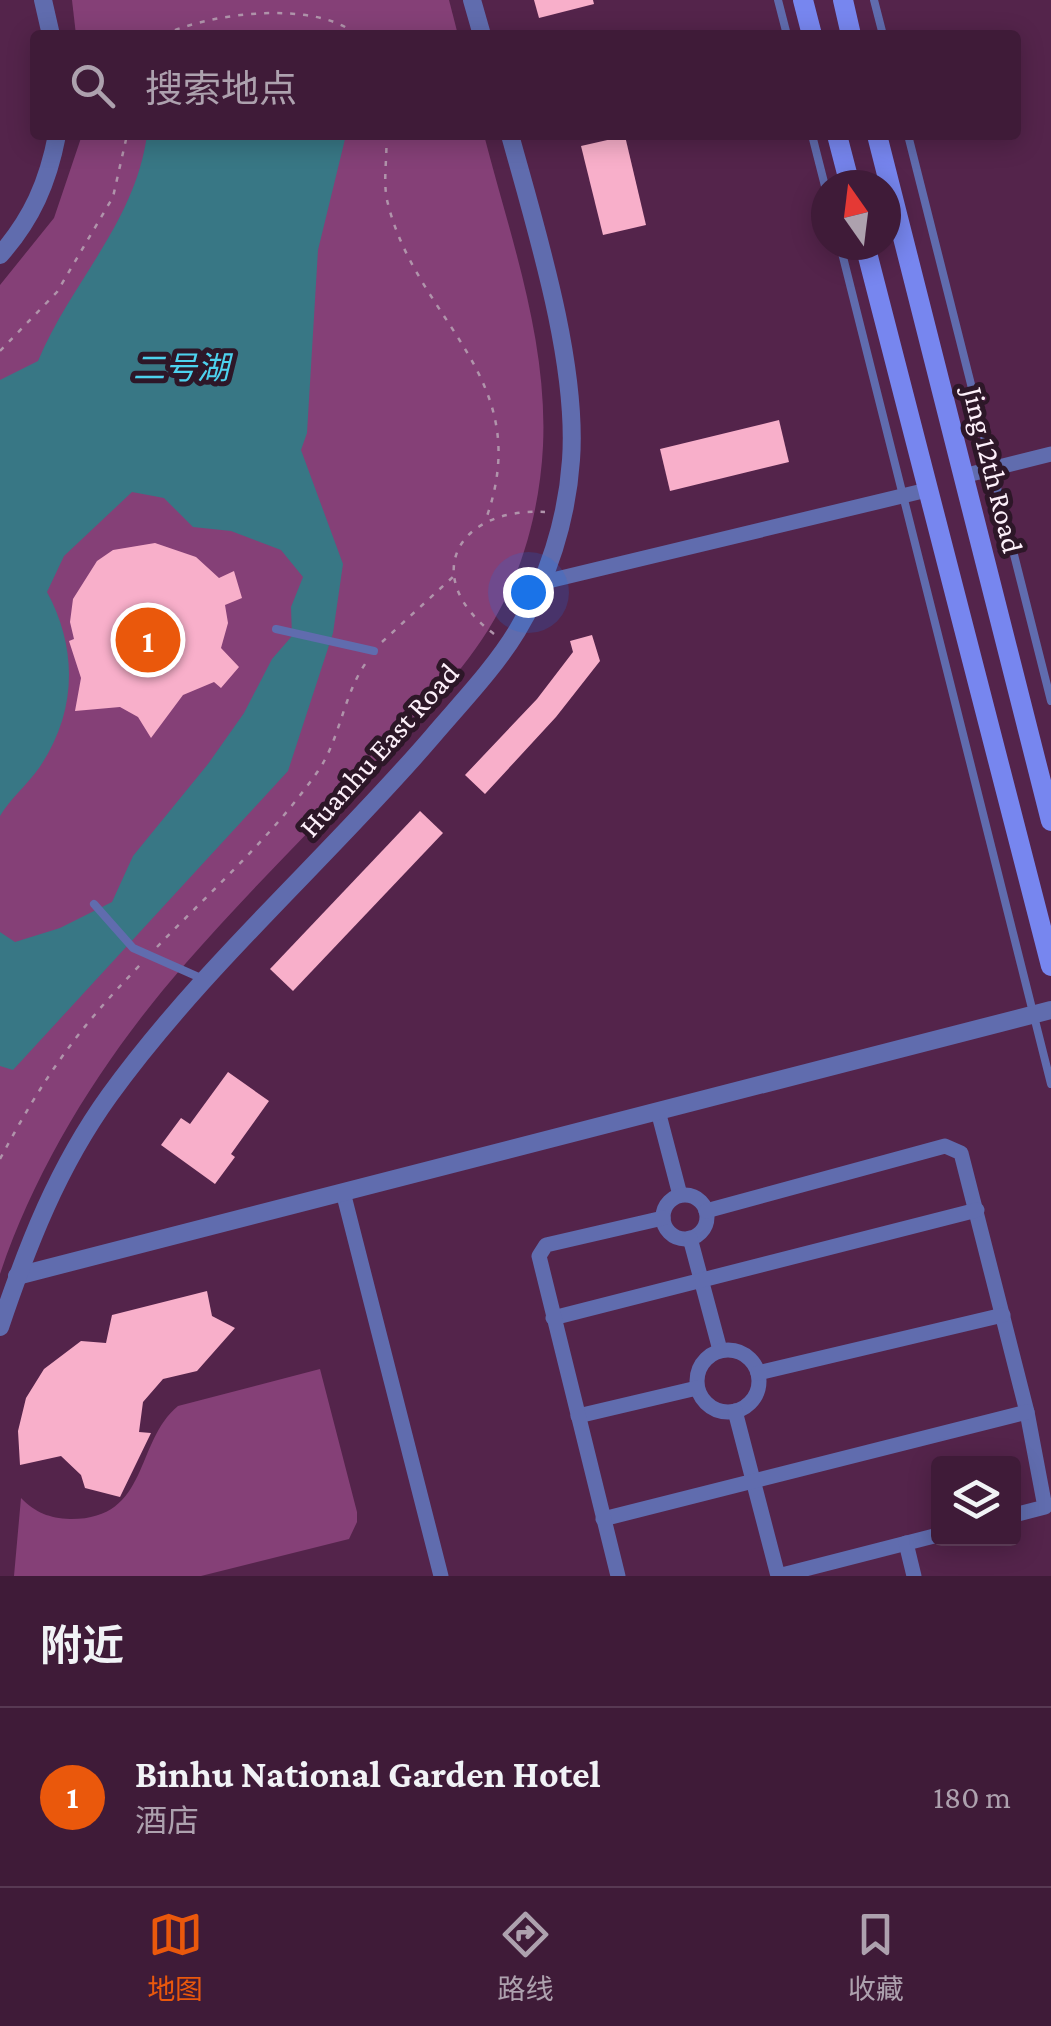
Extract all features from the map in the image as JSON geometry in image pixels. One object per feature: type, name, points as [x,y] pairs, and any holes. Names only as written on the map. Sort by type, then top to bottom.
[{"type":"main road","points":[[803,0],[811,30]]},
{"type":"main road","points":[[842,0],[851,30]]},
{"type":"main road","points":[[838,140],[846,170]]},
{"type":"main road","name":"Jing 12th Road","points":[[878,140],[1051,820]]},
{"type":"main road","points":[[869,260],[1051,966]]},
{"type":"street","points":[[43,0],[50,30]]},
{"type":"street","points":[[472,0],[481,30]]},
{"type":"street","points":[[0,256],[34,209],[49,176],[56,140]]},
{"type":"street","name":"Huanhu East Road","points":[[0,1327],[60,1169],[110,1094],[258,922],[383,794],[508,643],[560,537],[572,417],[561,348],[511,140]]},
{"type":"street","points":[[963,476],[1051,454]]},
{"type":"street","points":[[540,582],[928,490]]},
{"type":"street","points":[[17,1276],[1043,1012]]},
{"type":"street","points":[[658,1111],[680,1195]]},
{"type":"street","points":[[706,1212],[945,1146],[956,1148],[964,1158],[1003,1316],[1044,1507],[1021,1513]]},
{"type":"street","points":[[343,1192],[441,1576]]},
{"type":"street","points":[[680,1195],[700,1200],[706,1212],[702,1231],[690,1238],[670,1233],[663,1218],[668,1202],[680,1195]]},
{"type":"street","points":[[553,1318],[977,1210]]},
{"type":"street","points":[[618,1576],[539,1256],[546,1245],[663,1218]]},
{"type":"street","points":[[690,1238],[720,1350]]},
{"type":"street","points":[[758,1373],[1003,1316]]},
{"type":"street","points":[[720,1350],[744,1354],[758,1373],[754,1397],[735,1411],[711,1408],[697,1388],[701,1365],[720,1350]]},
{"type":"street","points":[[578,1416],[697,1388]]},
{"type":"street","points":[[735,1411],[778,1576],[931,1536]]},
{"type":"street","points":[[604,1520],[1026,1412]]},
{"type":"street","points":[[906,1543],[914,1576]]},
{"type":"lane","points":[[778,0],[785,30]]},
{"type":"lane","points":[[874,0],[882,30]]},
{"type":"lane","points":[[813,140],[821,170]]},
{"type":"lane","points":[[909,140],[1051,701]]},
{"type":"lane","points":[[844,260],[1043,1012],[1051,1084]]},
{"type":"lane","points":[[276,629],[374,651]]},
{"type":"lane","points":[[94,904],[133,948],[207,980]]},
{"type":"path","points":[[174,30],[209,14],[274,7],[312,8],[339,18],[351,30]]},
{"type":"path","points":[[0,351],[57,292],[113,197],[126,140]]},
{"type":"path","points":[[386,140],[387,201],[406,251],[487,388],[501,470],[486,519],[460,548],[455,575],[462,604],[474,619],[508,643]]},
{"type":"path","points":[[486,519],[504,512],[563,514]]},
{"type":"path","points":[[0,1159],[42,1079],[85,1022],[280,820],[321,767],[352,682],[374,651],[455,575]]},
{"type":"shaded area","points":[[72,0],[449,0],[457,30],[75,30]]},
{"type":"shaded area","points":[[80,140],[485,140],[533,328],[540,367],[543,446],[534,514],[522,558],[505,600],[482,639],[425,710],[209,937],[129,1034],[55,1150],[0,1274],[0,285],[54,218]]},
{"type":"shaded area","points":[[320,1369],[357,1512],[349,1539],[201,1576],[14,1576],[21,1498],[38,1511],[56,1517],[96,1516],[114,1507],[128,1493],[164,1421],[178,1406]]},
{"type":"water","name":"二号湖","points":[[146,140],[345,140],[318,250],[307,433],[301,450],[343,564],[333,633],[288,771],[13,1070],[0,1066],[0,932],[15,942],[60,928],[112,902],[133,856],[208,764],[244,713],[272,659],[292,636],[291,607],[303,577],[281,550],[231,531],[193,527],[164,498],[132,492],[64,556],[47,592],[68,658],[66,703],[52,747],[0,816],[0,380],[38,361],[116,224],[140,167]]},
{"type":"building","points":[[534,0],[593,0],[594,4],[539,18]]},
{"type":"building","points":[[626,140],[646,225],[603,235],[581,146]]},
{"type":"building","points":[[779,420],[789,462],[670,491],[660,449]]},
{"type":"building","points":[[155,543],[196,557],[219,578],[234,571],[242,598],[225,605],[228,623],[221,648],[239,667],[221,688],[214,682],[183,695],[151,738],[138,717],[120,707],[75,711],[81,678],[69,641],[74,639],[70,622],[73,599],[97,561],[113,550]]},
{"type":"building","points":[[592,635],[600,661],[556,717],[485,794],[465,775],[537,699],[573,652],[570,641]]},
{"type":"building","points":[[420,811],[443,833],[293,991],[270,969]]},
{"type":"building","points":[[228,1072],[269,1101],[215,1184],[161,1145],[181,1118],[190,1124]]},
{"type":"building","points":[[207,1291],[212,1316],[235,1328],[197,1371],[163,1379],[143,1402],[139,1432],[151,1433],[120,1497],[85,1488],[81,1475],[61,1456],[20,1465],[18,1431],[26,1398],[44,1369],[81,1341],[106,1343],[112,1315]]},
{"type":"place","name":"Binhu National Garden Hotel","points":[[148,640]]}]
